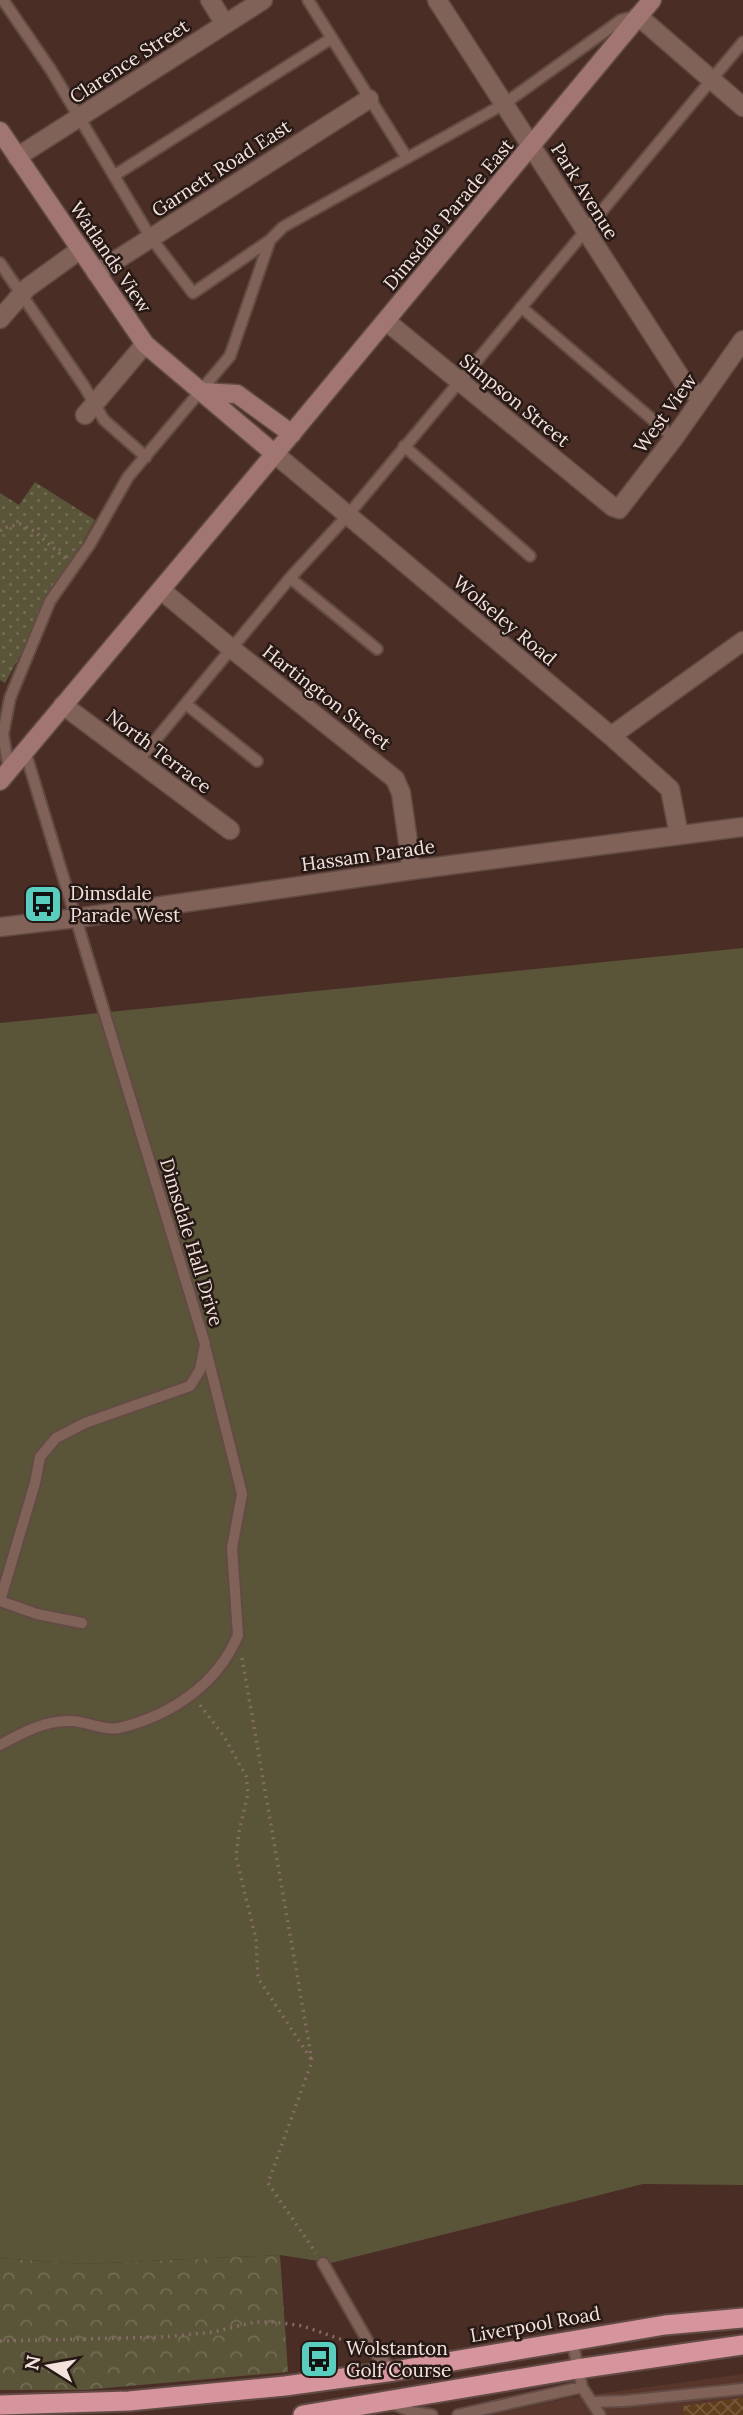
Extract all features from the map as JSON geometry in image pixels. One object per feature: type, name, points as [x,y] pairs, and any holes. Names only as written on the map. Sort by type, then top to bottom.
[{"type":"highway","name":"Liverpool Road","points":[[11,2408],[285,2386],[394,2371],[666,2325],[743,2318]]},
{"type":"highway","points":[[303,2415],[387,2401],[580,2378],[743,2346]]},
{"type":"main road","name":"Dimsdale Parade East","points":[[275,454],[652,0]]},
{"type":"main road","name":"Watlands View","points":[[0,131],[145,344],[275,454]]},
{"type":"main road","points":[[202,391],[237,394],[292,434]]},
{"type":"main road","points":[[5,775],[275,454]]},
{"type":"street","points":[[210,0],[225,24]]},
{"type":"street","name":"Clarence Street","points":[[17,157],[263,0]]},
{"type":"street","name":"Park Avenue","points":[[437,0],[686,386],[702,398]]},
{"type":"street","points":[[638,16],[743,107]]},
{"type":"street","name":"Garnett Road East","points":[[96,273],[369,99]]},
{"type":"street","points":[[0,319],[20,295],[81,249]]},
{"type":"street","name":"Simpson Street","points":[[386,321],[613,507],[619,509]]},
{"type":"street","name":"West View","points":[[619,509],[674,438],[743,340]]},
{"type":"street","points":[[90,410],[145,344]]},
{"type":"street","name":"Wolseley Road","points":[[275,454],[611,736],[670,789],[679,835]]},
{"type":"street","name":"Hartington Street","points":[[161,590],[395,779],[401,793],[412,870]]},
{"type":"street","points":[[611,736],[743,640]]},
{"type":"street","name":"North Terrace","points":[[63,705],[230,830]]},
{"type":"street","name":"Hassam Parade","points":[[0,927],[743,827]]},
{"type":"lane","points":[[3,0],[51,69],[151,238],[193,293],[270,240],[283,227],[504,104],[621,20],[638,16]]},
{"type":"lane","points":[[308,0],[407,158]]},
{"type":"lane","points":[[115,175],[332,38]]},
{"type":"lane","points":[[138,761],[290,578],[348,515],[743,41]]},
{"type":"lane","points":[[5,775],[3,734],[10,698],[50,601],[75,567],[128,477],[230,356],[270,240]]},
{"type":"lane","points":[[0,263],[84,387],[90,410],[146,457]]},
{"type":"lane","points":[[520,307],[674,438]]},
{"type":"lane","points":[[404,446],[530,555]]},
{"type":"lane","points":[[290,578],[377,649]]},
{"type":"lane","points":[[186,704],[257,761]]},
{"type":"lane","name":"Dimsdale Hall Drive","points":[[25,751],[205,1344],[200,1370],[190,1387],[85,1423],[56,1438],[40,1457],[35,1483],[0,1601],[37,1614],[82,1623]]},
{"type":"lane","points":[[0,1745],[46,1723],[70,1721],[116,1729],[155,1715],[195,1694],[223,1666],[239,1635],[232,1548],[242,1494],[205,1344]]},
{"type":"lane","points":[[323,2263],[374,2351],[394,2371]]},
{"type":"lane","points":[[572,2340],[580,2378],[600,2415]]},
{"type":"lane","points":[[458,2415],[580,2378]]},
{"type":"lane","points":[[592,2402],[743,2389]]},
{"type":"lane","points":[[387,2401],[412,2412],[432,2415]]},
{"type":"path","points":[[0,531],[20,524],[34,531],[75,567]]},
{"type":"path","points":[[239,1635],[312,2061],[268,2183],[323,2263]]},
{"type":"path","points":[[199,1704],[223,1735],[246,1776],[248,1793],[236,1857],[256,1939],[257,1978],[312,2061]]},
{"type":"path","points":[[0,2341],[163,2337],[214,2332],[254,2322],[274,2322],[303,2326],[374,2351]]},
{"type":"shaded area","points":[[743,2374],[743,2415],[492,2415],[568,2398]]},
{"type":"green space","points":[[35,482],[95,520],[5,683],[0,680],[0,493],[19,505]]},
{"type":"green space","points":[[743,948],[743,2185],[643,2184],[331,2263],[280,2255],[82,2264],[0,2258],[0,1023]]},
{"type":"green space","points":[[280,2255],[288,2372],[84,2390],[0,2390],[0,2258],[82,2264]]},
{"type":"building","points":[[743,2398],[743,2415],[684,2415],[683,2406]]},
{"type":"place","name":"Dimsdale Parade West","points":[[43,904]]},
{"type":"place","name":"Wolstanton Golf Course","points":[[319,2359]]}]
